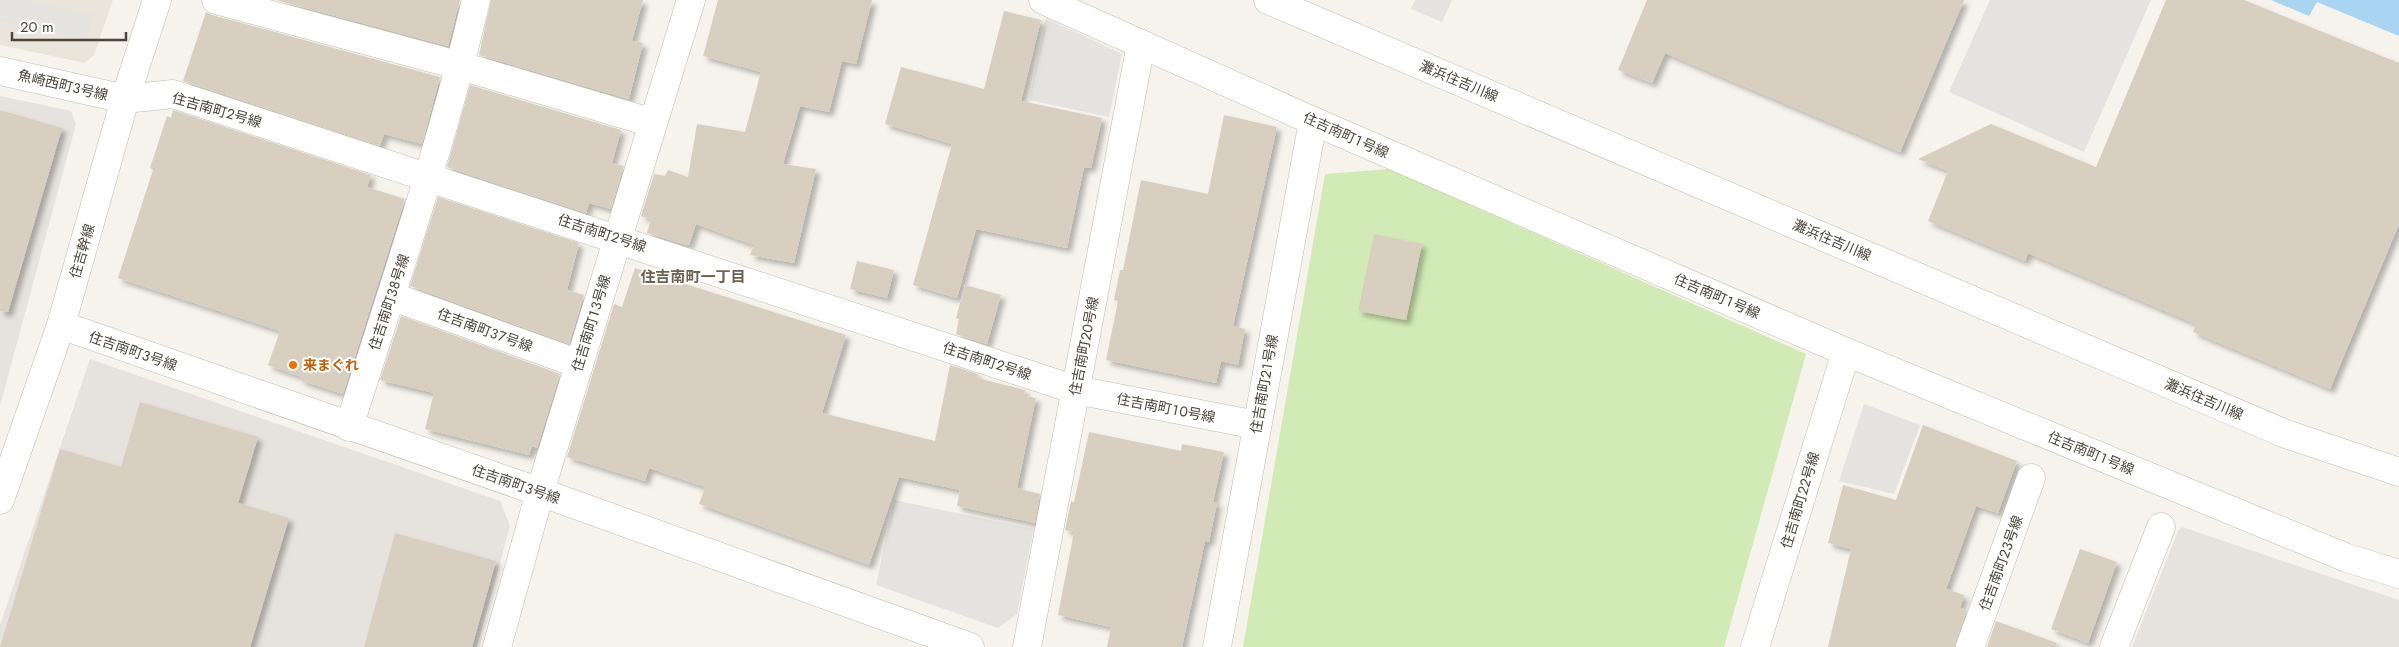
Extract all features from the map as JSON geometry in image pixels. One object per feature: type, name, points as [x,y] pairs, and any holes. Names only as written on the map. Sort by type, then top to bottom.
[{"type":"street","name":"住吉幹線","points":[[0,500],[61,325],[125,100],[157,0]]},
{"type":"street","points":[[216,0],[461,66],[653,123]]},
{"type":"street","name":"住吉南町３８号線","points":[[349,427],[430,177],[461,66],[476,0]]},
{"type":"street","name":"住吉南町１３号線","points":[[497,647],[540,492],[691,0]]},
{"type":"street","name":"住吉南町１号線","points":[[1043,0],[1313,121],[1846,352],[2347,558],[2399,574]]},
{"type":"street","name":"灘浜住吉川線","points":[[1268,0],[2286,434],[2399,472]]},
{"type":"street","name":"住吉南町２０号線","points":[[1027,647],[1141,44]]},
{"type":"street","name":"魚崎西町３号線","points":[[0,71],[125,100]]},
{"type":"street","name":"住吉南町２号線","points":[[125,100],[173,94],[1076,390]]},
{"type":"street","name":"住吉南町２１号線","points":[[1217,647],[1313,121]]},
{"type":"street","name":"住吉南町３７号線","points":[[391,296],[579,364]]},
{"type":"street","name":"住吉南町３号線","points":[[61,325],[349,427],[540,492],[970,647]]},
{"type":"street","name":"住吉南町２２号線","points":[[1755,647],[1846,352]]},
{"type":"street","name":"住吉南町１０号線","points":[[1076,390],[1257,425]]},
{"type":"street","name":"住吉南町２３号線","points":[[1970,647],[2031,478]]},
{"type":"street","points":[[2114,647],[2161,527]]},
{"type":"shaded area","points":[[0,0],[113,0],[94,55],[85,63],[0,45]]},
{"type":"shaded area","points":[[0,0],[24,0],[93,14],[87,39],[0,21]]},
{"type":"shaded area","points":[[1415,0],[1452,0],[1442,22],[1411,9]]},
{"type":"shaded area","points":[[1990,0],[2151,0],[2084,152],[1949,92]]},
{"type":"shaded area","points":[[1046,18],[1122,54],[1109,117],[1029,100]]},
{"type":"shaded area","points":[[0,96],[71,111],[76,124],[0,406]]},
{"type":"shaded area","points":[[90,359],[500,501],[510,526],[477,647],[0,647],[0,625]]},
{"type":"shaded area","points":[[1864,404],[1920,425],[1894,494],[1839,481]]},
{"type":"shaded area","points":[[894,500],[1034,529],[1017,614],[998,628],[876,585]]},
{"type":"shaded area","points":[[2182,527],[2399,600],[2399,647],[2132,647],[2178,531]]},
{"type":"green space","points":[[1390,169],[1806,354],[1724,647],[1243,647],[1325,174]]},
{"type":"water","points":[[2271,0],[2399,0],[2399,36],[2317,2],[2309,16]]},
{"type":"building","points":[[276,0],[460,0],[448,46]]},
{"type":"building","points":[[491,0],[643,0],[632,41],[643,43],[629,99],[479,55]]},
{"type":"building","points":[[718,0],[872,0],[856,64],[842,61],[829,112],[800,106],[783,164],[816,169],[794,263],[750,255],[754,245],[696,224],[689,245],[676,242],[647,233],[651,219],[641,216],[654,174],[665,176],[668,170],[688,177],[697,124],[745,132],[761,72],[703,56]]},
{"type":"building","points":[[1647,0],[1964,0],[1900,152],[1665,53],[1652,83],[1618,70]]},
{"type":"building","points":[[2166,0],[2244,0],[2399,63],[2399,224],[2330,389],[2193,332],[2196,324],[2028,253],[2025,261],[1928,221],[1948,171],[1918,159],[1991,124],[2096,167]]},
{"type":"building","points":[[1004,11],[1041,20],[1021,101],[1102,118],[1091,168],[1084,167],[1067,248],[976,229],[957,298],[913,285],[952,144],[885,124],[901,67],[984,89]]},
{"type":"building","points":[[206,12],[440,77],[422,144],[384,134],[380,146],[183,81]]},
{"type":"building","points":[[470,85],[621,130],[612,163],[624,166],[611,209],[589,203],[586,213],[447,167]]},
{"type":"building","points":[[0,110],[62,128],[8,312],[0,311]]},
{"type":"building","points":[[173,110],[371,175],[367,187],[405,199],[343,394],[300,380],[302,377],[268,365],[280,331],[118,278],[153,170],[150,168],[167,116],[171,118]]},
{"type":"building","points":[[1224,115],[1277,127],[1233,326],[1245,329],[1238,365],[1221,361],[1216,383],[1106,360],[1118,301],[1114,300],[1120,270],[1123,270],[1141,180],[1208,194]]},
{"type":"building","points":[[438,197],[579,243],[567,290],[584,295],[569,344],[410,286]]},
{"type":"building","points":[[1374,234],[1422,244],[1406,320],[1358,311]]},
{"type":"building","points":[[857,261],[894,270],[887,298],[850,289]]},
{"type":"building","points":[[635,268],[846,335],[822,413],[935,441],[950,365],[978,374],[977,378],[1025,390],[1024,396],[1036,398],[1017,488],[1040,494],[1035,523],[957,506],[960,490],[899,477],[869,565],[699,504],[705,487],[649,468],[645,481],[567,457],[614,304],[622,307]]},
{"type":"building","points":[[965,285],[1001,295],[987,344],[956,334],[959,319],[956,318]]},
{"type":"building","points":[[401,316],[560,374],[537,448],[532,446],[529,455],[425,429],[434,393],[380,380]]},
{"type":"building","points":[[140,402],[258,437],[238,503],[289,518],[250,647],[0,647],[60,449],[121,467]]},
{"type":"building","points":[[1923,425],[2017,461],[1998,513],[1976,506],[1946,589],[1964,595],[1960,608],[1967,610],[1955,647],[1828,647],[1851,549],[1828,543],[1843,485],[1896,500]]},
{"type":"building","points":[[1089,432],[1181,451],[1182,444],[1224,452],[1213,502],[1217,503],[1209,542],[1205,541],[1182,647],[1107,647],[1111,627],[1058,615],[1074,532],[1065,530],[1071,501],[1074,502]]},
{"type":"building","points":[[395,533],[496,561],[472,647],[364,647]]},
{"type":"building","points":[[2080,549],[2117,562],[2088,643],[2051,629]]},
{"type":"building","points":[[1996,621],[2057,643],[2056,647],[1987,647]]},
{"type":"place","name":"来まぐれ","points":[[293,365]]},
{"type":"district","name":"住吉南町一丁目","points":[[693,277]]}]
